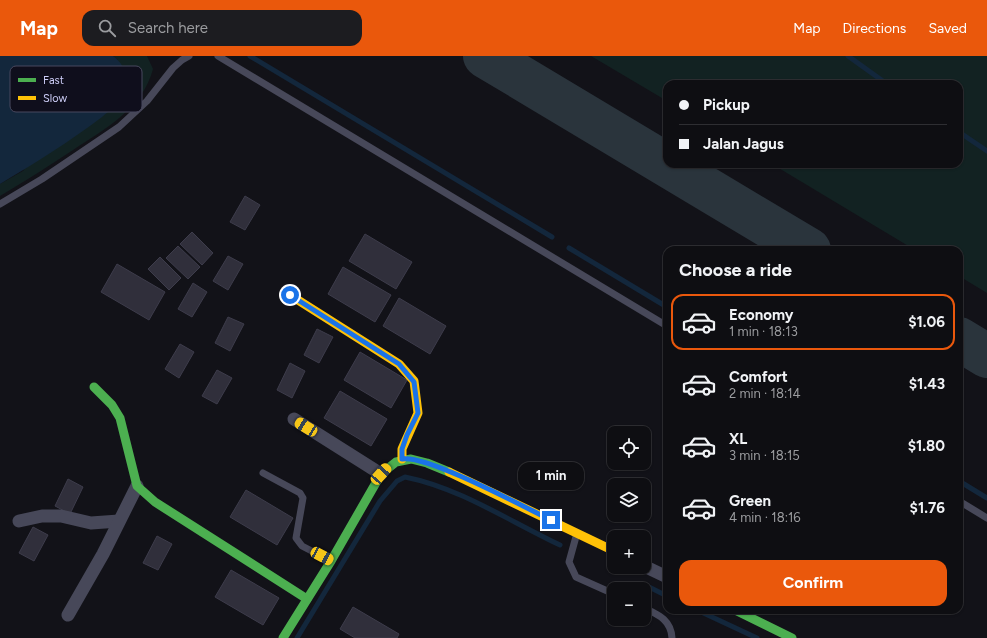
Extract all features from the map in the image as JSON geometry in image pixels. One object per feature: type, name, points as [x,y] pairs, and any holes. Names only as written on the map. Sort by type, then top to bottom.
[{"type":"street","points":[[290,295],[399,364],[414,382],[418,413],[402,449],[402,459]]},
{"type":"street","points":[[94,387],[112,405],[120,418],[137,486],[155,502],[307,599]]},
{"type":"street","points":[[294,420],[381,474]]},
{"type":"street","points":[[283,638],[331,561],[381,474],[387,466],[402,459],[420,460],[484,488],[607,548]]},
{"type":"street","points":[[68,615],[103,554],[137,486]]},
{"type":"street","points":[[19,521],[42,516],[61,516],[91,523],[119,521]]},
{"type":"street","points":[[651,569],[663,575]]},
{"type":"street","points":[[743,614],[792,638]]},
{"type":"lane","points":[[142,106],[173,68],[189,56]]},
{"type":"lane","points":[[218,56],[663,324]]},
{"type":"lane","points":[[0,204],[42,179],[119,127],[135,112]]},
{"type":"lane","points":[[263,473],[300,493],[303,498],[296,538],[302,546],[331,561]]},
{"type":"lane","points":[[963,503],[987,518]]},
{"type":"lane","points":[[577,533],[569,562],[576,577],[607,591]]},
{"type":"lane","points":[[651,612],[667,621],[672,631],[672,638]]},
{"type":"shaded area","points":[[113,56],[147,56],[153,69],[148,83],[142,93],[142,66],[113,66],[118,60]]},
{"type":"shaded area","points":[[591,56],[987,56],[987,293],[963,278],[963,246],[908,246],[779,168],[963,168],[963,80],[663,80],[663,99]]},
{"type":"shaded area","points":[[73,112],[125,112],[98,134],[0,196],[0,184],[23,171]]},
{"type":"water","points":[[0,56],[113,56],[117,59],[123,66],[10,66],[10,112],[108,112],[52,152],[0,184]]},
{"type":"building","points":[[245,196],[260,205],[245,230],[230,222]]},
{"type":"building","points":[[192,232],[213,253],[202,265],[180,244]]},
{"type":"building","points":[[365,234],[412,262],[396,289],[349,261]]},
{"type":"building","points":[[178,246],[200,267],[188,279],[166,258]]},
{"type":"building","points":[[228,256],[243,264],[228,290],[213,281]]},
{"type":"building","points":[[160,257],[181,278],[169,290],[148,269]]},
{"type":"building","points":[[117,264],[165,292],[149,320],[101,292]]},
{"type":"building","points":[[343,267],[391,295],[375,322],[328,294]]},
{"type":"building","points":[[193,283],[207,292],[192,317],[178,309]]},
{"type":"building","points":[[399,298],[446,326],[430,354],[383,326]]},
{"type":"building","points":[[228,317],[244,324],[230,351],[215,343]]},
{"type":"building","points":[[317,329],[333,337],[319,363],[304,355]]},
{"type":"building","points":[[180,344],[194,352],[179,378],[165,369]]},
{"type":"building","points":[[360,352],[407,380],[391,408],[344,380]]},
{"type":"building","points":[[290,363],[305,371],[292,398],[277,390]]},
{"type":"building","points":[[217,370],[232,378],[217,404],[202,396]]},
{"type":"building","points":[[340,391],[387,419],[371,446],[324,418]]},
{"type":"building","points":[[68,479],[83,487],[70,514],[55,506]]},
{"type":"building","points":[[246,490],[293,518],[277,545],[230,517]]},
{"type":"building","points":[[33,527],[48,535],[34,561],[19,553]]},
{"type":"building","points":[[157,536],[172,544],[158,570],[143,563]]},
{"type":"building","points":[[231,570],[279,598],[263,625],[215,597]]},
{"type":"building","points":[[353,607],[399,634],[397,638],[355,638],[340,629]]},
{"type":"waterway","points":[[250,56],[552,237]]},
{"type":"waterway","points":[[848,56],[881,80]]},
{"type":"waterway","points":[[963,135],[987,151]]},
{"type":"waterway","points":[[569,248],[663,305]]},
{"type":"waterway","points":[[297,638],[380,501],[397,481],[405,477],[425,482],[465,497],[560,545]]},
{"type":"waterway","points":[[963,483],[987,498]]},
{"type":"waterway","points":[[651,588],[663,594]]},
{"type":"waterway","points":[[706,614],[757,638]]},
{"type":"taxiway","points":[[485,56],[663,163]]},
{"type":"taxiway","points":[[672,168],[802,246]]},
{"type":"taxiway","points":[[963,341],[987,356]]},
{"type":"traffic: fast","points":[[94,387],[112,405],[120,418],[137,486],[155,502],[307,599]]},
{"type":"traffic: fast","points":[[283,638],[331,561],[381,474],[396,462],[411,459],[427,463],[449,472]]},
{"type":"traffic: fast","points":[[743,614],[792,638]]},
{"type":"traffic: slow","points":[[290,295],[399,364],[414,381],[418,413],[402,449],[402,459]]},
{"type":"traffic: slow","points":[[449,472],[607,548]]},
{"type":"route","points":[[290,295],[399,364],[414,382],[418,413],[402,449],[402,459],[407,458],[420,460],[551,520]]}]
